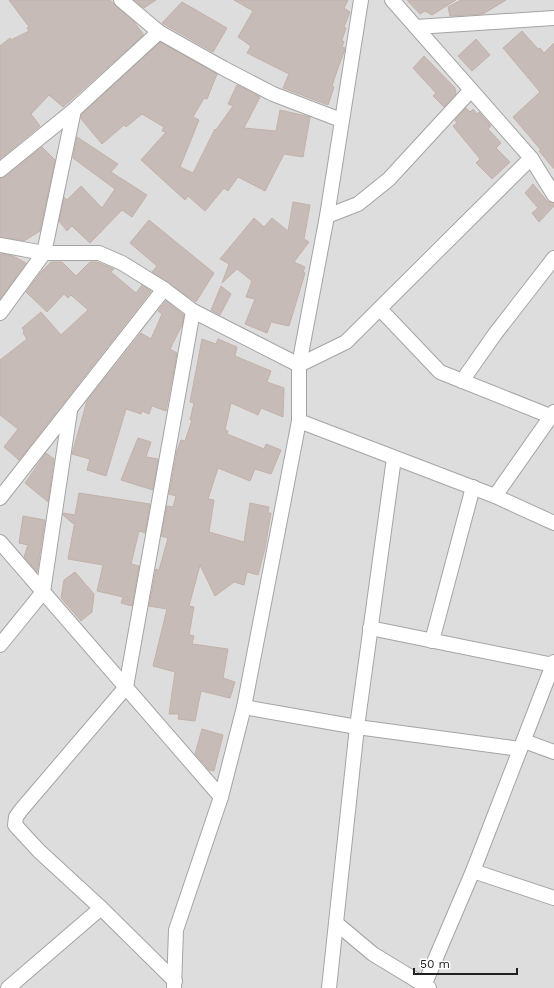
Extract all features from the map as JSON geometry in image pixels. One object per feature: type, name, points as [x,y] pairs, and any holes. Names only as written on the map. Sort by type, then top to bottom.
[{"type":"street","points":[[121,0],[159,32],[273,94],[341,120]]},
{"type":"street","points":[[174,984],[176,930],[221,797],[244,707],[299,421],[299,365],[327,216],[361,0]]},
{"type":"street","points":[[392,0],[531,158],[554,196]]},
{"type":"street","points":[[416,26],[554,18]]},
{"type":"street","points":[[0,170],[74,110],[159,32]]},
{"type":"street","points":[[327,216],[358,204],[389,179],[471,90]]},
{"type":"street","points":[[0,313],[44,253],[74,110]]},
{"type":"street","points":[[299,365],[346,342],[531,158]]},
{"type":"street","points":[[0,245],[44,253],[99,253],[122,263],[164,289],[193,311],[299,365]]},
{"type":"street","points":[[462,381],[495,334],[554,258]]},
{"type":"street","points":[[0,498],[164,289]]},
{"type":"street","points":[[380,309],[440,372],[552,414],[495,496]]},
{"type":"street","points":[[174,984],[101,908],[39,851],[15,825],[16,817],[21,810],[126,687],[193,311]]},
{"type":"street","points":[[0,645],[43,592],[70,408]]},
{"type":"street","points":[[299,421],[495,496],[554,523]]},
{"type":"street","points":[[329,988],[357,727],[394,458]]},
{"type":"street","points":[[432,641],[473,488]]},
{"type":"street","points":[[0,542],[221,797]]},
{"type":"street","points":[[336,923],[373,954],[426,987],[553,663],[370,628]]},
{"type":"street","points":[[244,707],[357,727],[522,745],[554,752]]},
{"type":"street","points":[[473,870],[554,898]]},
{"type":"street","points":[[8,988],[101,908]]},
{"type":"shaded area","points":[[0,0],[554,0],[554,988],[0,988]]},
{"type":"building","points":[[9,0],[110,0],[134,22],[144,35],[63,107],[49,95],[31,114],[40,126],[0,159],[0,46],[10,38],[11,40],[29,31],[27,28],[29,27]]},
{"type":"building","points":[[134,0],[156,0],[144,8]]},
{"type":"building","points":[[234,0],[348,0],[344,8],[350,12],[344,27],[346,28],[342,40],[344,42],[342,47],[345,48],[332,86],[334,87],[328,105],[283,88],[289,74],[247,53],[251,46],[238,37],[253,11]]},
{"type":"building","points":[[407,0],[456,0],[432,15],[425,11],[420,14]]},
{"type":"building","points":[[461,0],[506,0],[483,14],[450,16],[448,7]]},
{"type":"building","points":[[182,2],[227,28],[213,52],[162,23]]},
{"type":"building","points":[[522,31],[538,49],[540,48],[544,53],[554,43],[554,169],[539,151],[541,150],[513,117],[540,92],[503,48]]},
{"type":"building","points":[[476,39],[490,55],[472,71],[458,56]]},
{"type":"building","points":[[160,42],[217,74],[207,99],[204,98],[193,117],[199,120],[180,167],[193,173],[215,129],[216,130],[233,106],[228,104],[237,85],[260,97],[244,128],[276,131],[280,110],[310,117],[303,157],[284,154],[265,191],[238,177],[228,191],[224,188],[205,211],[188,196],[185,200],[141,160],[166,132],[162,131],[164,127],[142,114],[126,127],[124,125],[102,144],[81,119],[82,114]]},
{"type":"building","points":[[424,56],[455,88],[456,94],[444,107],[433,96],[436,93],[413,68]]},
{"type":"building","points":[[466,108],[470,112],[473,109],[477,114],[479,112],[491,126],[488,129],[501,143],[496,148],[510,162],[492,179],[476,163],[480,159],[453,126],[457,123],[455,120]]},
{"type":"building","points":[[77,137],[118,164],[111,172],[147,195],[132,217],[122,210],[90,243],[72,226],[67,231],[59,221],[64,197],[67,200],[81,186],[102,208],[115,189],[73,158]]},
{"type":"building","points":[[42,147],[55,160],[40,231],[24,241],[0,237],[0,178],[5,177]]},
{"type":"building","points":[[533,184],[547,201],[554,203],[554,206],[539,222],[532,213],[538,208],[525,193]]},
{"type":"building","points":[[293,202],[310,205],[304,239],[309,242],[294,262],[305,267],[303,272],[305,273],[289,326],[271,322],[267,333],[245,324],[255,299],[246,297],[252,281],[237,269],[222,283],[229,264],[220,259],[254,218],[264,227],[272,218],[288,231]]},
{"type":"building","points":[[149,220],[214,273],[196,302],[152,272],[157,266],[130,243]]},
{"type":"building","points":[[0,254],[13,256],[26,263],[0,299]]},
{"type":"building","points":[[51,262],[62,262],[76,276],[90,262],[97,262],[114,269],[111,272],[136,293],[142,285],[151,291],[19,460],[4,447],[18,429],[0,415],[0,360],[27,339],[22,328],[41,312],[61,335],[88,310],[71,295],[68,298],[64,294],[47,312],[26,292],[41,272]]},
{"type":"building","points":[[221,286],[231,294],[220,315],[211,310]]},
{"type":"building","points":[[166,301],[184,315],[182,325],[170,349],[177,353],[166,411],[152,406],[149,414],[142,411],[141,414],[126,409],[106,476],[87,470],[90,459],[72,454],[87,401],[141,333],[151,339],[162,314],[158,311]]},
{"type":"building","points":[[202,339],[216,344],[218,339],[237,347],[235,356],[271,371],[267,382],[284,388],[283,417],[261,408],[258,415],[231,403],[225,430],[228,431],[227,434],[264,449],[266,444],[281,450],[271,474],[255,469],[250,481],[218,468],[208,499],[214,500],[209,532],[244,542],[250,503],[269,507],[268,513],[271,513],[265,548],[258,575],[247,572],[244,585],[234,582],[215,596],[200,565],[189,606],[194,607],[189,635],[194,636],[192,644],[228,649],[223,678],[235,682],[230,698],[201,691],[195,721],[178,719],[179,714],[169,714],[175,672],[153,666],[167,609],[149,606],[156,569],[159,570],[168,538],[161,536],[167,506],[173,507],[176,496],[169,494],[177,451],[181,440],[185,441],[192,420],[190,420],[194,403],[190,402]]},
{"type":"building","points":[[138,438],[151,442],[146,457],[158,459],[153,490],[121,480]]},
{"type":"building","points":[[46,453],[54,459],[48,502],[25,483]]},
{"type":"building","points":[[79,493],[150,504],[145,533],[139,531],[131,564],[139,566],[132,606],[121,603],[123,597],[97,591],[103,565],[68,559],[74,526],[77,527],[63,515],[63,513],[75,515]]},
{"type":"building","points":[[23,516],[45,520],[37,572],[24,557],[28,545],[19,543]]},
{"type":"building","points":[[75,572],[94,594],[92,612],[81,621],[61,598],[64,580]]},
{"type":"building","points":[[202,729],[223,735],[214,771],[209,770],[195,754]]}]
